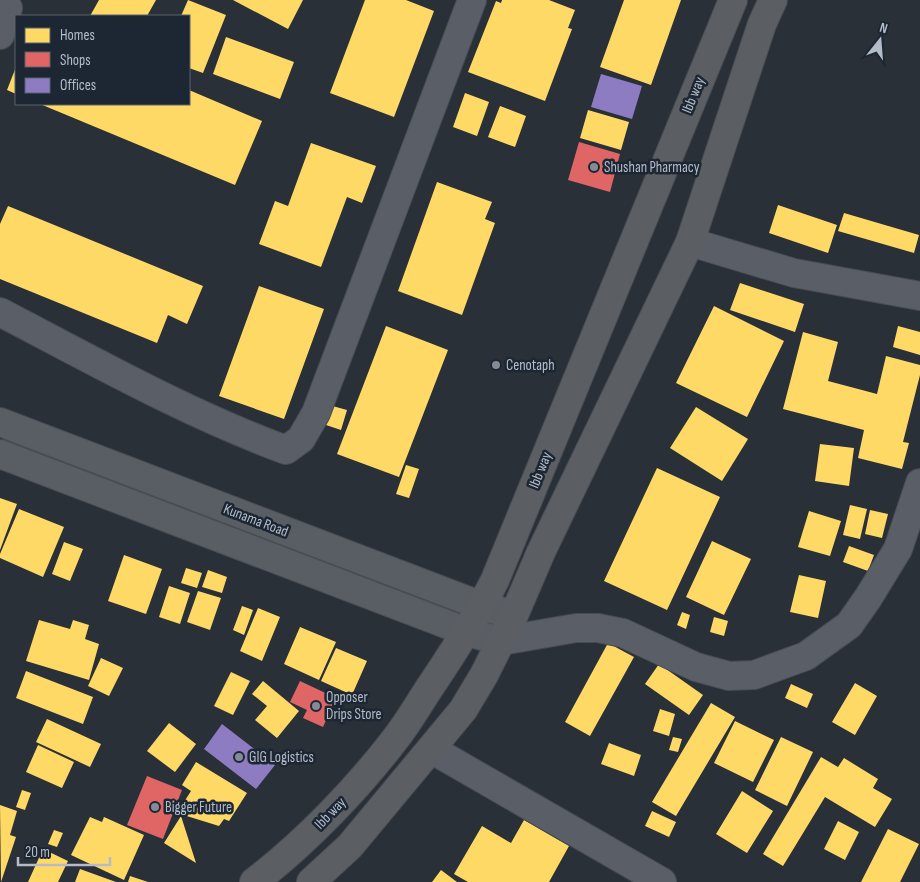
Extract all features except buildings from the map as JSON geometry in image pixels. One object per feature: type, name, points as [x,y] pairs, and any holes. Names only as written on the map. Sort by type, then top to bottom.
[{"type":"highway","name":"Ibb way","points":[[254,882],[324,820],[396,738],[467,632],[482,606],[495,580],[733,0]]},
{"type":"highway","points":[[311,882],[350,846],[463,710],[502,641],[542,552],[690,242],[762,24],[773,0]]},
{"type":"main road","name":"Kunama Road","points":[[0,422],[482,606],[514,615]]},
{"type":"main road","name":"Kunama Road","points":[[0,454],[467,632],[502,641]]},
{"type":"street","points":[[0,35],[8,8],[2,0]]},
{"type":"street","points":[[0,312],[185,408],[286,450],[301,439],[316,413],[472,0]]},
{"type":"street","points":[[690,242],[794,273],[920,296]]},
{"type":"street","points":[[502,641],[576,628],[598,628],[623,633],[696,666],[729,676],[754,675],[806,656],[848,625],[868,598],[898,549],[920,483]]},
{"type":"street","points":[[514,615],[576,628]]},
{"type":"street","points":[[431,749],[662,882]]},
{"type":"place","name":"Shushan Pharmacy","points":[[594,167]]},
{"type":"place","name":"Cenotaph","points":[[496,365]]},
{"type":"place","name":"Opposer Drips Store","points":[[316,706]]},
{"type":"place","name":"GIG Logistics","points":[[239,757]]},
{"type":"place","name":"Bigger Future","points":[[155,807]]}]
